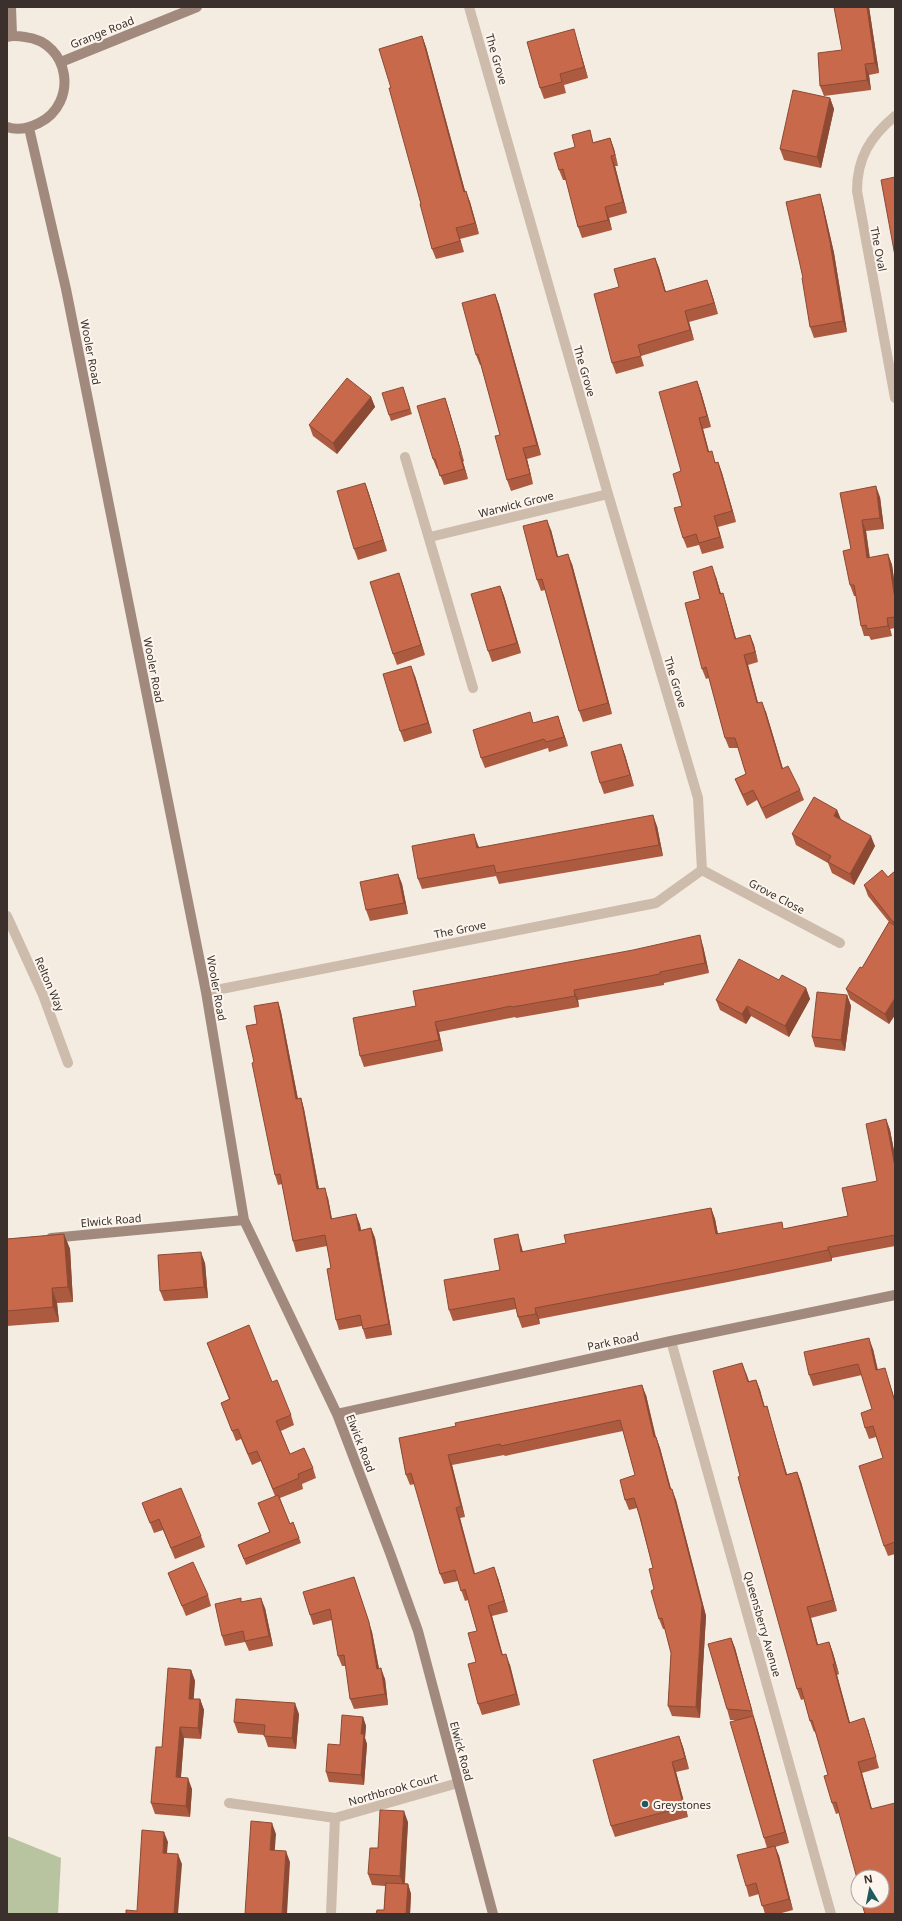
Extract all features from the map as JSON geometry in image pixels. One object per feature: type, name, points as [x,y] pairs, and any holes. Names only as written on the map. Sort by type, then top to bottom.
[{"type":"street","points":[[7,127],[12,129],[29,128],[49,118],[59,105],[65,84],[61,62],[48,46],[34,38],[10,36],[11,7]]},
{"type":"street","name":"Grange Road","points":[[61,62],[197,7]]},
{"type":"street","name":"The Grove","points":[[206,992],[656,903],[702,870],[698,798],[608,494],[469,7]]},
{"type":"street","name":"The Oval","points":[[895,116],[880,128],[867,146],[857,178],[857,192],[895,398]]},
{"type":"street","name":"Wooler Road","points":[[29,128],[66,289],[206,992],[244,1220]]},
{"type":"street","points":[[406,457],[473,688]]},
{"type":"street","name":"Warwick Grove","points":[[430,538],[608,494]]},
{"type":"street","name":"Grove Close","points":[[702,870],[840,943]]},
{"type":"street","name":"Relton Way","points":[[7,916],[43,995],[68,1063]]},
{"type":"street","name":"Elwick Road","points":[[39,1239],[244,1220],[337,1414],[418,1631],[493,1914]]},
{"type":"street","name":"Park Road","points":[[337,1414],[671,1341],[895,1295]]},
{"type":"street","name":"Queensberry Avenue","points":[[671,1341],[831,1914]]},
{"type":"street","name":"Northbrook Court","points":[[229,1803],[335,1818],[458,1783]]},
{"type":"street","points":[[331,1914],[335,1818]]},
{"type":"green space","points":[[7,1836],[61,1858],[58,1914],[7,1914]]},
{"type":"building","points":[[834,7],[867,7],[875,63],[865,64],[867,80],[820,86],[818,53],[842,50]]},
{"type":"building","points":[[574,29],[584,67],[560,74],[562,82],[540,88],[527,42]]},
{"type":"building","points":[[422,36],[464,192],[466,191],[475,223],[456,228],[460,241],[432,249],[389,88],[391,88],[379,49]]},
{"type":"building","points":[[793,90],[830,98],[817,157],[780,149]]},
{"type":"building","points":[[590,130],[593,143],[610,138],[615,155],[611,156],[623,202],[605,207],[608,220],[578,227],[563,169],[559,170],[554,153],[575,147],[572,135]]},
{"type":"building","points":[[895,177],[895,256],[881,180]]},
{"type":"building","points":[[820,194],[830,242],[843,321],[810,327],[803,278],[786,202]]},
{"type":"building","points":[[655,258],[665,292],[707,280],[714,303],[685,311],[690,330],[638,345],[641,356],[612,363],[594,294],[619,287],[614,269]]},
{"type":"building","points":[[495,294],[537,445],[523,448],[530,474],[507,480],[495,436],[500,435],[478,354],[476,355],[462,303]]},
{"type":"building","points":[[347,378],[371,397],[333,443],[309,425]]},
{"type":"building","points":[[697,381],[707,416],[699,418],[708,452],[712,451],[715,463],[718,462],[732,511],[714,516],[720,537],[699,543],[696,534],[683,538],[674,508],[682,506],[673,474],[681,471],[659,392]]},
{"type":"building","points":[[403,387],[410,409],[389,415],[382,393]]},
{"type":"building","points":[[445,398],[461,452],[459,452],[464,469],[440,476],[435,459],[433,459],[417,406]]},
{"type":"building","points":[[365,483],[383,540],[354,549],[337,491]]},
{"type":"building","points":[[876,486],[880,518],[862,520],[867,558],[888,554],[895,599],[895,617],[887,618],[888,626],[867,629],[866,625],[861,626],[854,585],[850,585],[843,551],[851,549],[840,493]]},
{"type":"building","points":[[547,520],[557,557],[568,554],[608,703],[579,711],[542,579],[537,580],[523,526]]},
{"type":"building","points":[[712,566],[720,594],[723,593],[735,639],[750,635],[755,652],[744,655],[757,703],[762,702],[782,769],[788,766],[800,790],[762,808],[753,790],[743,795],[735,779],[746,774],[735,738],[725,738],[706,667],[702,669],[685,603],[700,599],[693,572]]},
{"type":"building","points":[[399,573],[421,645],[393,654],[370,582]]},
{"type":"building","points":[[500,586],[517,643],[488,651],[471,594]]},
{"type":"building","points":[[411,666],[428,723],[400,731],[383,674]]},
{"type":"building","points":[[530,712],[533,723],[558,716],[564,737],[546,742],[544,739],[481,758],[473,730]]},
{"type":"building","points":[[621,744],[630,775],[600,783],[591,752]]},
{"type":"building","points":[[814,797],[837,810],[834,816],[871,836],[850,874],[828,862],[831,856],[792,834]]},
{"type":"building","points":[[653,815],[659,845],[496,873],[494,865],[418,879],[412,846],[474,834],[477,848]]},
{"type":"building","points":[[882,870],[888,877],[895,871],[895,920],[893,922],[864,885]]},
{"type":"building","points":[[398,874],[404,903],[366,910],[360,882]]},
{"type":"building","points":[[889,922],[895,926],[895,998],[885,1014],[846,989],[860,967],[862,968]]},
{"type":"building","points":[[700,935],[705,963],[660,972],[660,974],[574,990],[575,996],[511,1006],[435,1022],[439,1040],[360,1056],[353,1018],[416,1006],[413,991],[633,950]]},
{"type":"building","points":[[739,959],[779,980],[782,975],[806,988],[785,1026],[747,1006],[742,1014],[716,1000]]},
{"type":"building","points":[[817,992],[847,995],[841,1040],[812,1037]]},
{"type":"building","points":[[278,1002],[296,1099],[301,1098],[317,1189],[325,1188],[331,1219],[356,1214],[359,1231],[371,1228],[389,1324],[363,1329],[360,1315],[336,1320],[327,1269],[331,1268],[325,1235],[293,1241],[280,1174],[275,1175],[246,1026],[257,1024],[254,1006]]},
{"type":"building","points":[[886,1119],[895,1167],[895,1235],[828,1247],[828,1250],[724,1272],[535,1308],[536,1314],[518,1317],[514,1298],[449,1310],[444,1280],[500,1270],[494,1239],[518,1234],[521,1252],[566,1243],[564,1235],[711,1208],[716,1234],[782,1222],[783,1229],[848,1216],[842,1188],[877,1181],[866,1124]]},
{"type":"building","points":[[64,1234],[68,1287],[52,1288],[53,1307],[7,1311],[7,1239]]},
{"type":"building","points":[[201,1252],[204,1287],[160,1291],[158,1255]]},
{"type":"building","points":[[249,1325],[272,1382],[277,1380],[291,1415],[276,1421],[290,1454],[304,1448],[313,1468],[298,1474],[299,1478],[273,1489],[257,1451],[248,1454],[238,1429],[232,1431],[221,1403],[230,1399],[207,1343]]},
{"type":"building","points":[[869,1338],[876,1370],[885,1368],[895,1402],[895,1542],[884,1546],[859,1466],[883,1458],[873,1426],[865,1428],[861,1413],[872,1409],[858,1364],[809,1375],[804,1352]]},
{"type":"building","points":[[742,1363],[748,1382],[756,1380],[764,1407],[767,1406],[786,1475],[797,1472],[833,1600],[807,1607],[817,1645],[829,1642],[835,1664],[833,1664],[849,1723],[864,1718],[876,1757],[858,1762],[871,1809],[895,1803],[895,1914],[865,1914],[863,1909],[890,1909],[890,1869],[854,1869],[836,1802],[832,1803],[824,1776],[828,1775],[812,1720],[810,1721],[801,1688],[797,1689],[738,1477],[740,1476],[713,1371]]},
{"type":"building","points":[[642,1385],[654,1437],[656,1437],[670,1489],[672,1489],[702,1605],[696,1707],[668,1706],[671,1653],[662,1618],[659,1619],[651,1591],[654,1589],[649,1569],[653,1568],[640,1517],[634,1498],[625,1500],[620,1480],[635,1475],[620,1420],[501,1446],[500,1444],[448,1455],[461,1506],[456,1508],[474,1574],[494,1567],[504,1601],[488,1606],[502,1655],[506,1654],[516,1694],[478,1704],[468,1664],[476,1662],[468,1633],[477,1631],[465,1589],[461,1591],[455,1570],[440,1574],[411,1473],[406,1475],[399,1438],[456,1426],[455,1423]]},
{"type":"building","points":[[181,1488],[201,1536],[171,1548],[159,1519],[150,1523],[142,1503]]},
{"type":"building","points":[[278,1495],[290,1524],[293,1522],[299,1538],[244,1559],[238,1545],[270,1532],[258,1503]]},
{"type":"building","points":[[193,1562],[208,1595],[182,1606],[168,1573]]},
{"type":"building","points":[[354,1577],[369,1622],[377,1669],[381,1668],[385,1694],[350,1699],[344,1655],[338,1656],[330,1609],[310,1615],[303,1592]]},
{"type":"building","points":[[241,1598],[241,1602],[261,1598],[269,1636],[245,1641],[243,1631],[222,1636],[215,1604]]},
{"type":"building","points":[[731,1638],[752,1711],[727,1709],[708,1644]]},
{"type":"building","points":[[168,1668],[191,1670],[189,1699],[200,1699],[198,1728],[180,1727],[176,1777],[188,1778],[186,1806],[151,1803],[156,1747],[162,1747]]},
{"type":"building","points":[[236,1699],[295,1703],[292,1738],[264,1736],[265,1725],[234,1722]]},
{"type":"building","points":[[342,1715],[363,1717],[361,1734],[364,1734],[361,1775],[326,1772],[328,1744],[340,1745]]},
{"type":"building","points":[[753,1716],[785,1832],[764,1838],[730,1722]]},
{"type":"building","name":"Greystones","points":[[679,1736],[685,1758],[672,1762],[684,1807],[611,1826],[593,1760]]},
{"type":"building","points":[[380,1810],[404,1811],[400,1876],[368,1874],[370,1848],[378,1848]]},
{"type":"building","points":[[251,1821],[272,1823],[270,1850],[286,1851],[282,1914],[245,1914]]},
{"type":"building","points":[[142,1830],[164,1832],[163,1853],[178,1854],[174,1914],[126,1914],[126,1910],[137,1911]]},
{"type":"building","points":[[775,1846],[789,1899],[762,1906],[756,1883],[746,1886],[737,1855]]},
{"type":"building","points":[[386,1883],[408,1884],[406,1914],[376,1914],[377,1910],[384,1910]]},
{"type":"place","name":"Greystones","points":[[645,1804]]}]
